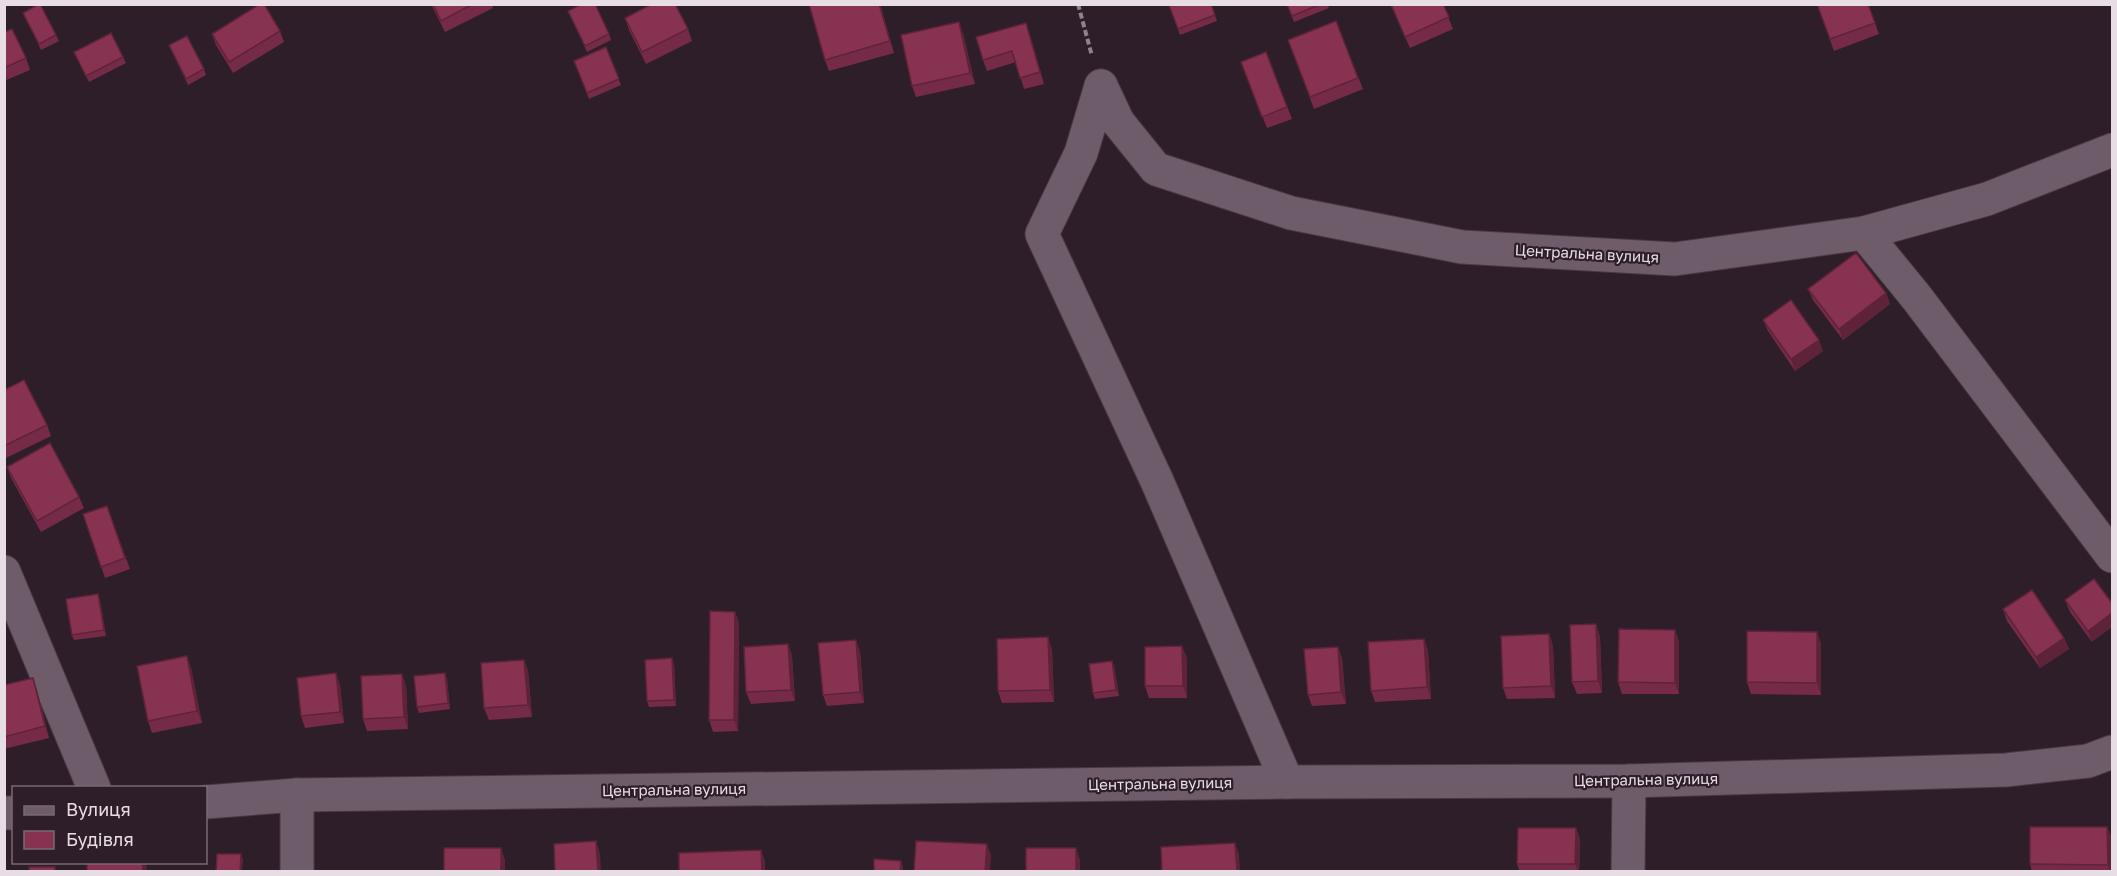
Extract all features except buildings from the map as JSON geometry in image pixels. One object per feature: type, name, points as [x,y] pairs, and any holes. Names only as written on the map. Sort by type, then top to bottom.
[{"type":"street","name":"Центральна вулиця","points":[[1101,86],[1118,122],[1156,169],[1291,213],[1462,247],[1675,259],[1864,233],[1987,199],[2112,150]]},
{"type":"street","points":[[1101,86],[1081,153],[1042,234],[1156,481],[1287,782]]},
{"type":"street","points":[[1864,233],[1917,298],[2112,556]]},
{"type":"street","points":[[4,572],[93,786]]},
{"type":"street","name":"Центральна вулиця","points":[[207,802],[297,795],[1287,782],[1629,782],[2006,770],[2088,761],[2112,752]]},
{"type":"street","points":[[1628,872],[1629,782]]},
{"type":"street","points":[[297,795],[297,872]]},
{"type":"path","points":[[1078,4],[1101,86]]}]
